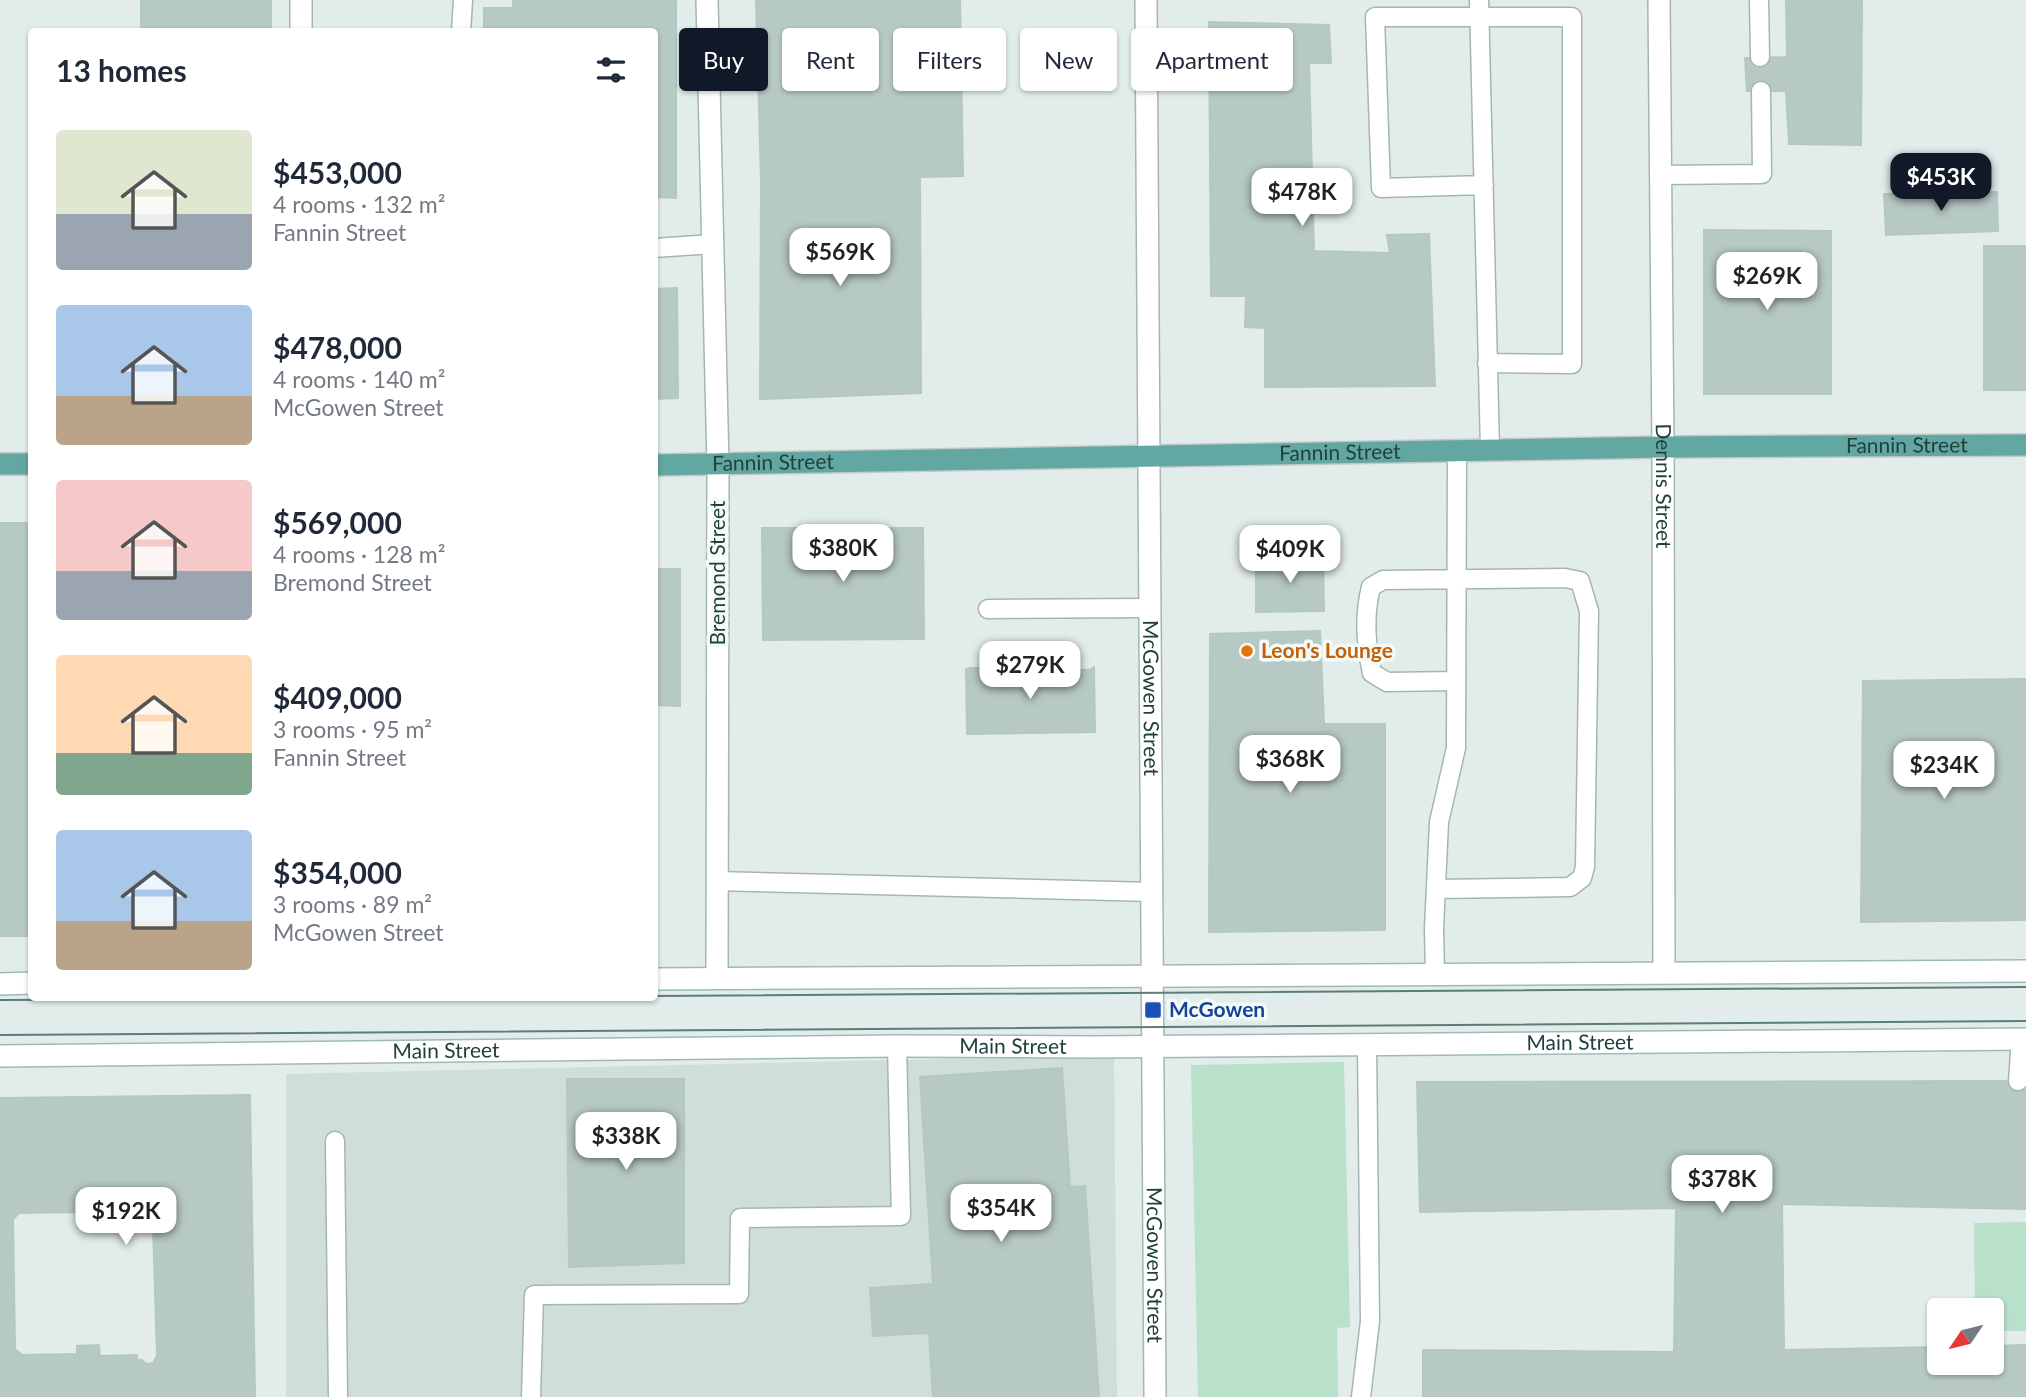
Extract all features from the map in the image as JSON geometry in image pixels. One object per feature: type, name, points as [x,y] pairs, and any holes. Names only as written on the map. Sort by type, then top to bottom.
[{"type":"main road","points":[[301,0],[301,28]]},
{"type":"main road","name":"Bremond Street","points":[[707,0],[718,466],[717,978]]},
{"type":"main road","name":"McGowen Street","points":[[1146,0],[1155,1397]]},
{"type":"main road","name":"Dennis Street","points":[[1658,0],[1663,447],[1664,973]]},
{"type":"main road","name":"Fannin Street","points":[[658,466],[1663,447],[2026,446]]},
{"type":"main road","points":[[0,464],[28,464]]},
{"type":"main road","points":[[658,979],[2026,971]]},
{"type":"main road","points":[[0,984],[28,983]]},
{"type":"main road","name":"Main Street","points":[[0,1056],[897,1046],[2023,1039]]},
{"type":"lane","points":[[461,28],[463,0]]},
{"type":"lane","points":[[1759,0],[1760,57]]},
{"type":"lane","points":[[1479,9],[1490,450]]},
{"type":"lane","points":[[1483,184],[1381,188],[1375,17],[1479,9],[1572,17],[1572,364],[1487,363]]},
{"type":"lane","points":[[1660,175],[1762,174],[1761,91]]},
{"type":"lane","points":[[658,248],[713,244]]},
{"type":"lane","points":[[1435,975],[1434,928],[1439,822],[1456,748],[1457,451]]},
{"type":"lane","points":[[1437,889],[1570,887],[1582,878],[1585,867],[1589,611],[1580,581],[1565,578],[1383,580],[1371,587],[1367,603],[1372,673],[1387,682],[1457,681]]},
{"type":"lane","points":[[988,609],[1150,608]]},
{"type":"lane","points":[[717,881],[1152,892]]},
{"type":"lane","points":[[2018,1082],[2023,1039]]},
{"type":"lane","points":[[1361,1397],[1370,1321],[1367,1044]]},
{"type":"lane","points":[[531,1397],[534,1295],[739,1294],[740,1218],[901,1216],[897,1046]]},
{"type":"lane","points":[[335,1141],[338,1397]]},
{"type":"shaded area","points":[[1114,1055],[1117,1397],[286,1397],[286,1074]]},
{"type":"green space","points":[[1344,1062],[1350,1327],[1337,1328],[1338,1397],[1198,1397],[1191,1065]]},
{"type":"green space","points":[[2026,1222],[2026,1331],[2004,1331],[2004,1298],[1975,1298],[1974,1223]]},
{"type":"building","points":[[141,0],[271,0],[271,28],[141,28]]},
{"type":"building","points":[[513,0],[676,0],[676,198],[658,197],[658,28],[514,28]]},
{"type":"building","points":[[756,0],[960,0],[960,28],[893,28],[893,91],[962,91],[963,176],[761,181],[759,91],[768,91],[768,28],[757,28]]},
{"type":"building","points":[[1786,0],[1862,0],[1861,145],[1789,144],[1786,91],[1747,91],[1745,58],[1787,57]]},
{"type":"building","points":[[484,8],[512,8],[512,28],[484,28]]},
{"type":"building","points":[[1209,22],[1329,25],[1331,63],[1309,63],[1314,251],[1390,253],[1387,235],[1429,234],[1435,386],[1265,387],[1265,328],[1245,327],[1246,296],[1211,296],[1210,91],[1293,91],[1293,28],[1209,28]]},
{"type":"building","points":[[920,177],[921,393],[760,399],[761,181]]},
{"type":"building","points":[[1997,192],[1998,231],[1886,235],[1884,194]]},
{"type":"building","points":[[1704,230],[1831,231],[1831,394],[1704,394]]},
{"type":"building","points":[[1984,246],[2026,246],[2026,390],[1984,390]]},
{"type":"building","points":[[677,288],[678,398],[658,399],[658,289]]},
{"type":"building","points":[[0,523],[28,523],[28,936],[0,936]]},
{"type":"building","points":[[762,528],[923,528],[924,639],[763,640]]},
{"type":"building","points":[[1323,557],[1324,611],[1256,612],[1256,558]]},
{"type":"building","points":[[658,569],[680,569],[680,706],[658,705]]},
{"type":"building","points":[[1320,631],[1324,724],[1385,724],[1385,930],[1209,932],[1210,634]]},
{"type":"building","points":[[1094,667],[1095,732],[967,734],[966,669],[1090,670]]},
{"type":"building","points":[[2026,679],[2026,920],[1861,922],[1863,681]]},
{"type":"building","points":[[1062,1068],[1070,1187],[1085,1186],[1099,1397],[933,1397],[929,1333],[873,1336],[870,1288],[933,1284],[920,1077]]},
{"type":"building","points":[[567,1079],[684,1079],[684,1263],[569,1267]]},
{"type":"building","points":[[2026,1081],[2026,1209],[1782,1204],[1784,1350],[1927,1347],[1927,1376],[2004,1376],[2004,1346],[2026,1345],[2026,1397],[1423,1397],[1423,1350],[1674,1352],[1676,1208],[1420,1212],[1417,1082]]},
{"type":"building","points":[[250,1095],[255,1397],[0,1397],[0,1098]],"holes":[[[80,1212],[80,1223],[102,1222],[102,1215],[140,1215],[153,1227],[157,1356],[153,1363],[146,1364],[137,1360],[137,1355],[100,1356],[99,1345],[77,1346],[77,1354],[22,1355],[15,1349],[13,1219],[19,1213]]]},
{"type":"tram line","points":[[658,996],[2026,987]]},
{"type":"tram line","points":[[0,1000],[28,1000]]},
{"type":"tram line","points":[[0,1035],[2026,1021]]},
{"type":"place","name":"Leon's Lounge","points":[[1247,651]]},
{"type":"place","name":"McGowen","points":[[1153,1010]]}]
